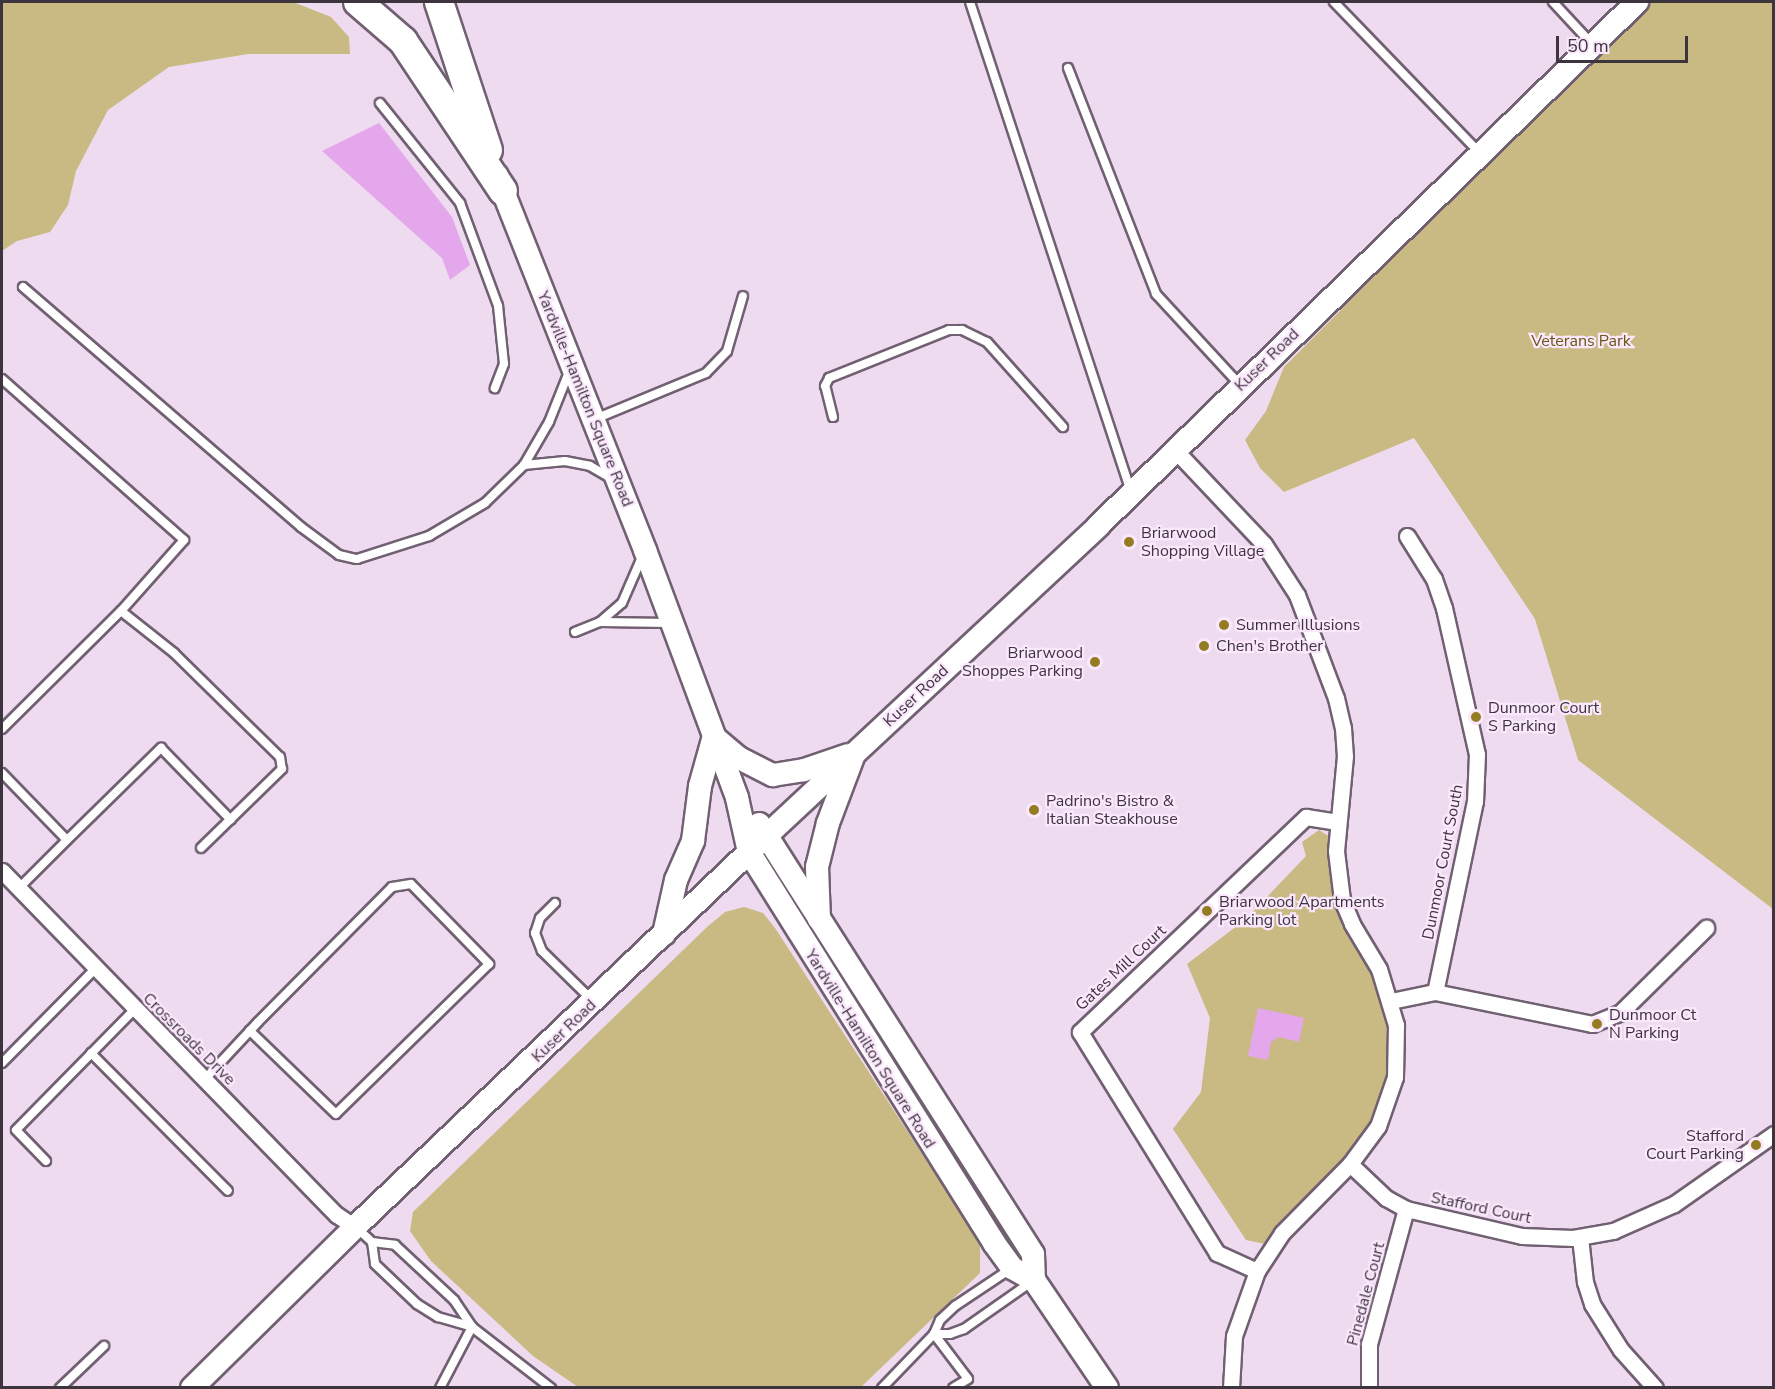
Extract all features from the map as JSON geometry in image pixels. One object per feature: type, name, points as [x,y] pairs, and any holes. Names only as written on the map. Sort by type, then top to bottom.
[{"type":"highway","points":[[358,2],[403,40],[501,186]]},
{"type":"highway","points":[[439,2],[501,186]]},
{"type":"street","name":"Yardville-Hamilton Square Road","points":[[428,2],[645,550],[737,798],[749,852],[930,1145],[1025,1265]]},
{"type":"street","name":"Kuser Road","points":[[192,1388],[363,1234],[593,1002],[749,852],[1132,493],[1591,43],[1637,2]]},
{"type":"street","points":[[1175,450],[1264,544],[1297,595],[1336,698],[1343,728],[1345,756],[1336,851],[1342,900],[1392,1001],[1398,1051],[1395,1077],[1378,1126],[1350,1164],[1311,1199],[1282,1233],[1257,1271],[1234,1336],[1231,1388]]},
{"type":"street","name":"Dunmoor Court South","points":[[1407,536],[1434,579],[1444,608],[1477,754],[1475,801],[1435,992]]},
{"type":"street","points":[[664,934],[676,880],[693,841],[700,786],[714,736],[739,758],[773,775],[804,770],[855,753]]},
{"type":"street","points":[[819,920],[817,867],[828,823],[855,753]]},
{"type":"street","name":"Yardville-Hamilton Square Road","points":[[737,798],[768,835],[1025,1265],[1107,1388]]},
{"type":"street","name":"Gates Mill Court","points":[[1257,1271],[1217,1253],[1080,1032],[1306,817],[1338,822]]},
{"type":"street","name":"Crossroads Drive","points":[[2,872],[337,1215],[363,1234]]},
{"type":"street","points":[[1392,1001],[1435,992],[1592,1024],[1622,1012],[1706,928]]},
{"type":"street","name":"Stafford Court","points":[[1350,1164],[1386,1198],[1406,1209],[1522,1236],[1580,1237],[1641,1221],[1674,1204],[1773,1134]]},
{"type":"street","name":"Pinedale Court","points":[[1369,1388],[1369,1344],[1406,1209]]},
{"type":"street","points":[[1580,1237],[1584,1282],[1592,1304],[1621,1350],[1656,1388]]},
{"type":"lane","points":[[970,2],[1132,493]]},
{"type":"lane","points":[[1334,2],[1479,152]]},
{"type":"lane","points":[[1553,2],[1591,43]]},
{"type":"lane","points":[[1068,68],[1155,294],[1241,386]]},
{"type":"lane","points":[[380,103],[460,203],[498,306],[504,364],[495,388]]},
{"type":"lane","points":[[23,287],[301,527],[339,555],[357,559],[429,536],[485,502],[524,465],[564,391],[571,362]]},
{"type":"lane","points":[[594,419],[706,374],[727,351],[743,296]]},
{"type":"lane","points":[[833,417],[825,386],[829,378],[949,330],[962,330],[987,342],[1063,427]]},
{"type":"lane","points":[[2,379],[184,540],[121,611],[2,729]]},
{"type":"lane","points":[[524,465],[565,461],[590,466],[618,482]]},
{"type":"lane","points":[[575,632],[600,622],[622,603],[645,550]]},
{"type":"lane","points":[[121,611],[174,653],[280,758],[282,769],[201,848]]},
{"type":"lane","points":[[600,622],[671,623]]},
{"type":"lane","points":[[18,888],[161,748],[231,820]]},
{"type":"lane","points":[[2,773],[67,840]]},
{"type":"lane","points":[[204,1080],[250,1030],[392,887],[411,884],[489,964],[336,1114],[250,1030]]},
{"type":"lane","points":[[555,903],[540,918],[535,933],[542,951],[593,1002]]},
{"type":"lane","points":[[2,1063],[95,969]]},
{"type":"lane","points":[[46,1161],[16,1130],[135,1009]]},
{"type":"lane","points":[[91,1053],[228,1191]]},
{"type":"lane","points":[[363,1234],[375,1264],[417,1304],[438,1317],[472,1327]]},
{"type":"lane","points":[[363,1234],[395,1245],[454,1300],[472,1327],[551,1388]]},
{"type":"lane","points":[[882,1388],[934,1334],[940,1320],[955,1306],[1025,1265]]},
{"type":"lane","points":[[934,1334],[950,1334],[964,1329],[1025,1265]]},
{"type":"lane","points":[[440,1388],[472,1327]]},
{"type":"lane","points":[[934,1334],[968,1379],[953,1388]]},
{"type":"lane","points":[[60,1388],[104,1346]]},
{"type":"green space","points":[[2,2],[293,2],[331,17],[349,37],[350,54],[248,54],[169,67],[108,110],[76,171],[68,205],[50,232],[17,241],[2,251]]},
{"type":"green space","name":"Veterans Park","points":[[1647,2],[1773,2],[1773,909],[1578,760],[1535,619],[1414,438],[1284,492],[1260,468],[1245,440],[1266,411],[1284,367]]},
{"type":"green space","points":[[1319,830],[1330,837],[1332,885],[1343,922],[1385,996],[1394,1056],[1372,1126],[1341,1165],[1282,1220],[1265,1244],[1246,1240],[1173,1129],[1201,1092],[1210,1018],[1187,964],[1246,919],[1306,856],[1302,842]]},
{"type":"green space","points":[[744,907],[763,913],[775,928],[958,1209],[980,1244],[980,1273],[861,1387],[578,1387],[533,1356],[431,1261],[410,1231],[413,1212],[707,927],[725,912]]},
{"type":"shaded area","points":[[379,123],[452,217],[470,265],[450,280],[442,258],[322,151]]},
{"type":"shaded area","points":[[1258,1008],[1304,1018],[1299,1042],[1279,1037],[1271,1042],[1268,1060],[1248,1056]]},
{"type":"place","name":"Briarwood Shopping Village","points":[[1129,542]]},
{"type":"place","name":"Summer Illusions","points":[[1224,625]]},
{"type":"place","name":"Chen's Brother","points":[[1204,646]]},
{"type":"place","name":"Briarwood Shoppes Parking","points":[[1095,662]]},
{"type":"place","name":"Dunmoor Court S Parking","points":[[1476,717]]},
{"type":"place","name":"Padrino's Bistro & Italian Steakhouse","points":[[1034,810]]},
{"type":"place","name":"Briarwood Apartments Parking lot","points":[[1207,911]]},
{"type":"place","name":"Dunmoor Ct N Parking","points":[[1597,1024]]},
{"type":"place","name":"Stafford Court Parking","points":[[1756,1145]]}]
